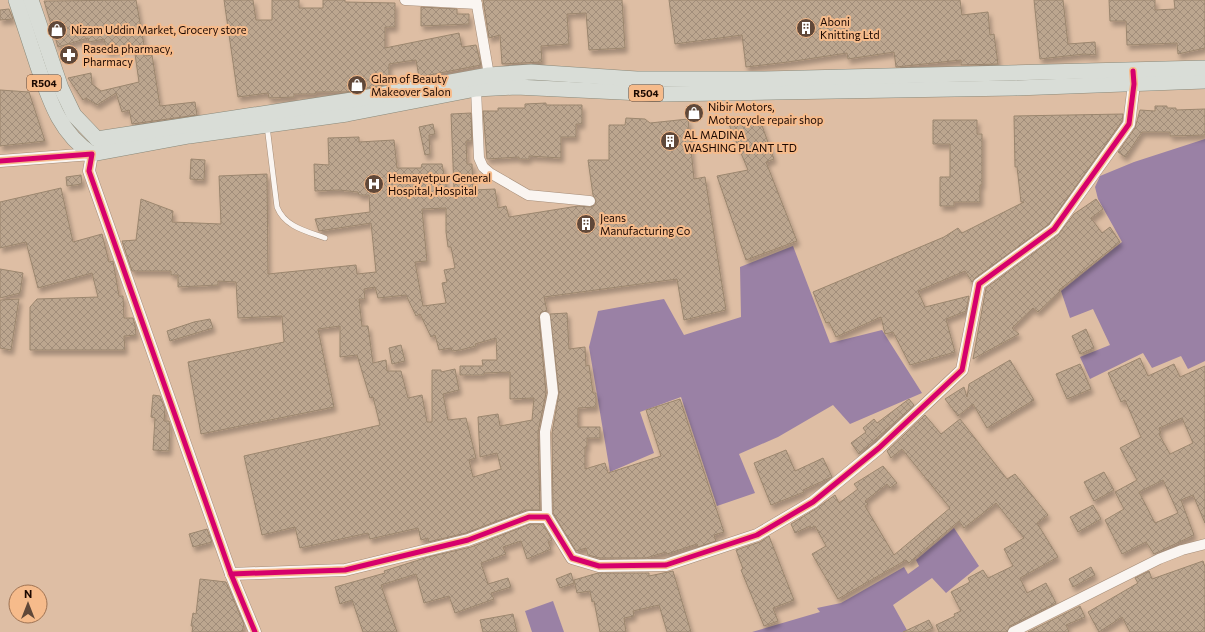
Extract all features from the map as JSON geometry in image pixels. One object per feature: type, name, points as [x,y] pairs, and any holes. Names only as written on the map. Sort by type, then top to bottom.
[{"type":"main road","name":"R504","points":[[16,0],[50,102],[63,126],[87,151],[347,114],[476,89],[516,87],[663,87],[1134,78],[1205,81]]},
{"type":"main road","name":"R504","points":[[31,0],[61,88],[74,115],[97,139],[182,124],[352,100],[489,74],[531,72],[663,87]]},
{"type":"main road","name":"R504","points":[[1134,78],[1205,68]]},
{"type":"main road","points":[[87,151],[97,139]]},
{"type":"street","points":[[405,0],[476,2],[489,74]]},
{"type":"street","points":[[545,317],[553,393],[545,432],[547,516],[572,558],[599,566],[666,565],[757,535],[813,502],[880,448],[962,370],[979,284],[1054,229],[1129,124],[1134,78]]},
{"type":"street","points":[[476,89],[479,158],[483,167],[490,173],[528,194],[590,201]]},
{"type":"street","points":[[0,160],[70,156],[87,151],[89,171],[232,574],[255,632]]},
{"type":"street","points":[[232,574],[345,570],[468,540],[529,516],[547,516]]},
{"type":"street","points":[[1013,632],[1159,559],[1182,550],[1205,544]]},
{"type":"lane","points":[[267,125],[277,207],[281,217],[290,224],[325,238]]},
{"type":"shaded area","points":[[1205,139],[1205,361],[1188,369],[1181,356],[1152,368],[1143,353],[1090,379],[1080,357],[1110,345],[1093,309],[1070,318],[1061,291],[1122,242],[1098,199],[1095,187],[1100,176],[1134,162]]},
{"type":"shaded area","points":[[793,246],[830,343],[882,330],[922,393],[850,424],[833,405],[778,437],[739,454],[755,493],[717,506],[681,397],[640,412],[654,453],[610,472],[589,347],[598,311],[664,299],[684,335],[741,317],[740,267]]},
{"type":"shaded area","points":[[954,528],[979,566],[946,593],[932,578],[893,605],[908,632],[752,632],[820,612],[817,608],[841,603],[904,567],[908,574],[919,566],[916,560]]},
{"type":"shaded area","points":[[553,601],[564,632],[532,632],[525,611]]},
{"type":"building","points":[[136,0],[146,56],[152,55],[160,106],[195,102],[197,115],[132,124],[129,110],[122,112],[116,93],[97,105],[86,98],[83,100],[68,78],[91,73],[92,84],[101,91],[139,82],[134,47],[107,52],[104,39],[89,42],[88,38],[58,47],[44,1]]},
{"type":"building","points":[[224,0],[253,0],[256,20],[272,20],[272,0],[299,0],[299,8],[323,8],[323,0],[395,3],[395,27],[385,27],[385,48],[459,33],[462,47],[476,45],[481,65],[419,77],[416,60],[408,61],[389,64],[389,84],[346,92],[294,94],[294,97],[269,98],[268,93],[238,97]]},
{"type":"building","points":[[483,0],[622,0],[625,48],[589,50],[586,13],[567,14],[569,44],[541,46],[542,62],[502,64],[500,35],[489,38]]},
{"type":"building","points":[[669,0],[960,0],[962,15],[988,12],[990,35],[994,34],[998,64],[961,65],[961,60],[896,67],[894,52],[848,59],[847,53],[746,67],[742,35],[675,44]]},
{"type":"building","points":[[1034,0],[1063,0],[1068,44],[1095,42],[1096,55],[1084,54],[1040,59]]},
{"type":"building","points":[[1109,0],[1155,0],[1155,10],[1175,9],[1174,0],[1205,0],[1205,48],[1178,54],[1177,43],[1127,45],[1126,21],[1110,21]]},
{"type":"building","points":[[421,7],[457,9],[457,14],[469,14],[469,24],[421,26]]},
{"type":"building","points":[[9,9],[13,19],[0,20],[0,10]]},
{"type":"building","points":[[0,90],[29,92],[45,141],[0,146]]},
{"type":"building","points":[[546,103],[546,105],[582,105],[582,124],[576,124],[576,137],[561,137],[561,158],[529,156],[529,159],[519,159],[519,157],[487,159],[483,111],[498,111],[498,108],[525,108],[525,104]]},
{"type":"building","points":[[1155,106],[1167,106],[1167,108],[1176,108],[1176,110],[1205,109],[1205,135],[1170,136],[1170,132],[1142,132],[1125,157],[1118,152],[1135,128],[1140,110],[1155,111]]},
{"type":"building","points":[[471,113],[472,141],[466,141],[467,164],[472,164],[473,190],[495,189],[498,208],[506,206],[509,217],[578,206],[590,207],[595,205],[596,201],[593,195],[588,160],[609,160],[609,125],[625,125],[626,118],[645,119],[650,123],[688,119],[694,179],[705,177],[726,310],[684,320],[677,279],[544,297],[547,311],[541,312],[539,318],[546,393],[538,432],[540,510],[526,510],[466,533],[428,542],[428,538],[421,540],[418,528],[370,539],[368,533],[300,548],[295,527],[262,535],[244,456],[380,425],[373,397],[370,398],[357,355],[340,357],[340,326],[318,329],[334,407],[201,434],[188,362],[284,342],[282,316],[238,318],[236,282],[218,281],[218,285],[178,287],[178,275],[171,275],[171,271],[132,271],[122,241],[136,240],[141,199],[173,211],[172,222],[221,224],[219,176],[267,174],[268,274],[356,265],[357,274],[376,272],[371,223],[319,231],[315,219],[370,212],[369,195],[359,195],[358,192],[339,190],[315,191],[314,164],[329,165],[328,138],[359,137],[359,142],[394,140],[397,168],[421,168],[422,164],[442,164],[447,190],[454,189],[451,114]],"holes":[[[446,208],[446,232],[448,247],[451,247],[455,268],[444,270],[447,282],[442,283],[446,303],[423,306],[415,262],[427,261],[422,209]],[[375,287],[378,298],[406,295],[416,316],[420,314],[431,337],[435,335],[439,350],[451,348],[452,351],[460,350],[476,346],[475,344],[496,338],[497,360],[482,360],[483,366],[460,366],[460,375],[484,375],[484,373],[510,372],[510,399],[534,398],[532,420],[500,426],[498,414],[478,417],[480,457],[497,453],[501,469],[473,477],[469,460],[476,458],[466,418],[448,420],[443,394],[459,390],[455,369],[441,372],[441,370],[432,370],[432,422],[427,422],[422,395],[408,398],[401,371],[387,371],[386,360],[373,363],[368,326],[362,326],[359,299],[365,299],[364,289]]]},
{"type":"building","points":[[1123,114],[1122,121],[1049,224],[975,278],[972,282],[965,271],[918,291],[925,307],[969,296],[966,311],[946,319],[955,352],[910,365],[893,332],[885,334],[881,317],[836,337],[829,322],[826,323],[813,292],[944,237],[958,228],[962,233],[1024,202],[1021,202],[1017,167],[1015,167],[1014,116]]},
{"type":"building","points":[[760,120],[774,159],[766,162],[797,241],[746,260],[717,176],[748,170],[728,122]]},
{"type":"building","points":[[933,120],[977,120],[977,134],[982,134],[982,185],[980,185],[980,202],[954,202],[954,206],[940,206],[940,177],[950,177],[950,144],[933,144]]},
{"type":"building","points":[[433,124],[435,134],[429,135],[430,154],[425,155],[419,127]]},
{"type":"building","points":[[191,159],[205,160],[204,180],[190,179]]},
{"type":"building","points":[[81,175],[82,184],[67,186],[66,177]]},
{"type":"building","points":[[61,188],[73,242],[102,234],[109,262],[113,261],[119,296],[123,296],[124,318],[133,318],[135,325],[136,335],[124,336],[125,350],[30,350],[30,307],[37,299],[98,297],[92,273],[38,288],[26,242],[0,248],[0,202]]},
{"type":"building","points":[[1096,199],[1103,209],[1091,218],[1102,233],[1110,227],[1120,242],[1059,290],[1060,291],[1038,312],[1033,308],[1012,328],[1019,334],[973,359],[986,288],[1058,235],[1074,214]]},
{"type":"building","points":[[0,269],[23,273],[20,293],[0,298]]},
{"type":"building","points":[[19,299],[11,350],[0,348],[0,300]]},
{"type":"building","points":[[567,313],[569,349],[585,347],[586,366],[589,365],[593,393],[596,393],[596,407],[578,408],[578,427],[600,427],[600,438],[587,438],[587,447],[585,447],[585,469],[605,463],[608,473],[661,456],[646,410],[680,399],[724,532],[714,535],[716,541],[698,547],[697,544],[667,554],[666,552],[646,558],[600,558],[588,555],[586,548],[576,551],[553,513],[552,433],[559,393],[550,314]]},
{"type":"building","points":[[210,319],[213,328],[170,341],[167,331],[194,322]]},
{"type":"building","points":[[1086,329],[1094,348],[1080,354],[1072,336]]},
{"type":"building","points":[[401,345],[405,361],[392,364],[389,348]]},
{"type":"building","points":[[1140,358],[1148,376],[1174,364],[1180,377],[1205,366],[1205,523],[1193,495],[1181,500],[1194,535],[1154,554],[1146,542],[1122,554],[1105,520],[1124,509],[1115,492],[1137,480],[1120,448],[1141,437],[1125,400],[1121,402],[1108,373]],"holes":[[[1182,418],[1193,443],[1170,454],[1159,434],[1161,433],[1159,428]],[[1163,480],[1178,513],[1155,523],[1139,492]]]},
{"type":"building","points":[[1010,360],[1034,400],[987,428],[973,404],[958,416],[945,399],[964,387],[967,397],[969,384]]},
{"type":"building","points":[[1080,364],[1091,389],[1067,399],[1056,374]]},
{"type":"building","points":[[153,395],[160,396],[165,409],[164,421],[169,421],[169,451],[153,450],[155,418],[151,417]]},
{"type":"building","points":[[909,399],[914,405],[859,454],[851,443],[866,432],[863,428],[874,419],[877,423]]},
{"type":"building","points":[[925,415],[941,434],[960,419],[1007,479],[1015,474],[1048,515],[1037,523],[1058,557],[1020,578],[1027,593],[1046,583],[1056,603],[1010,626],[1007,632],[939,632],[936,625],[955,616],[954,614],[961,611],[951,592],[970,582],[968,578],[983,570],[988,578],[1013,566],[1004,549],[1024,538],[996,503],[964,528],[959,521],[909,563],[906,560],[838,599],[812,554],[826,546],[815,526],[811,528],[810,526],[795,533],[791,524],[835,495],[839,503],[858,489],[854,484],[883,466],[897,483],[890,488],[887,484],[865,501],[868,504],[865,506],[894,555],[950,508],[902,449],[891,458],[887,451]]},
{"type":"building","points":[[786,450],[795,471],[823,458],[832,477],[803,490],[804,492],[771,505],[754,463]]},
{"type":"building","points":[[1104,472],[1114,490],[1094,501],[1084,482]]},
{"type":"building","points":[[1093,505],[1101,519],[1078,532],[1070,517]]},
{"type":"building","points":[[530,524],[543,524],[552,540],[548,542],[551,549],[527,559],[521,541],[503,547],[506,554],[481,563],[488,584],[508,578],[511,587],[491,593],[494,599],[455,613],[449,596],[424,603],[416,574],[381,585],[397,632],[363,632],[352,600],[340,604],[335,587],[385,573],[384,571],[428,557],[471,547]]},
{"type":"building","points":[[207,529],[212,542],[193,547],[189,534]]},
{"type":"building","points":[[769,536],[794,600],[773,608],[778,621],[764,626],[741,570],[743,569],[736,550],[760,542]]},
{"type":"building","points":[[1203,561],[1205,567],[1205,632],[1130,632],[1122,617],[1099,632],[1088,612],[1138,583],[1135,578],[1149,571],[1152,579]]},
{"type":"building","points":[[1091,567],[1095,575],[1073,587],[1069,579]]},
{"type":"building","points":[[673,571],[691,632],[667,632],[659,605],[633,611],[634,616],[624,618],[626,632],[600,632],[594,601],[592,602],[590,591],[577,593],[574,580],[598,573],[649,573],[649,576]]},
{"type":"building","points":[[571,573],[574,583],[560,588],[556,579]]},
{"type":"building","points":[[200,579],[226,582],[244,624],[242,632],[192,632],[193,626],[191,626],[193,613],[196,614]]},
{"type":"building","points":[[1080,606],[1085,617],[1066,625],[1069,632],[1028,632]]},
{"type":"building","points":[[513,614],[517,632],[483,632],[480,620]]},
{"type":"building","points":[[929,620],[933,628],[924,632],[903,632]]},
{"type":"cycle path","points":[[231,574],[345,570],[468,540],[529,517],[547,517],[572,558],[599,566],[666,565],[757,535],[813,502],[879,448],[962,370],[979,284],[1054,229],[1129,124],[1134,84],[1133,71]]},
{"type":"cycle path","points":[[0,161],[92,154],[89,171],[231,574],[255,632]]},
{"type":"place","name":"Aboni Knitting Ltd","points":[[806,28]]},
{"type":"place","name":"Nizam Uddin Market, Grocery store","points":[[57,30]]},
{"type":"place","name":"Raseda pharmacy, Pharmacy","points":[[69,55]]},
{"type":"place","name":"Glam of Beauty Makeover Salon","points":[[357,85]]},
{"type":"place","name":"Nibir Motors, Motorcycle repair shop","points":[[694,113]]},
{"type":"place","name":"AL MADINA WASHING PLANT LTD","points":[[670,141]]},
{"type":"place","name":"Hemayetpur General Hospital, Hospital","points":[[374,184]]},
{"type":"place","name":"Jeans Manufacturing Co","points":[[586,224]]}]
